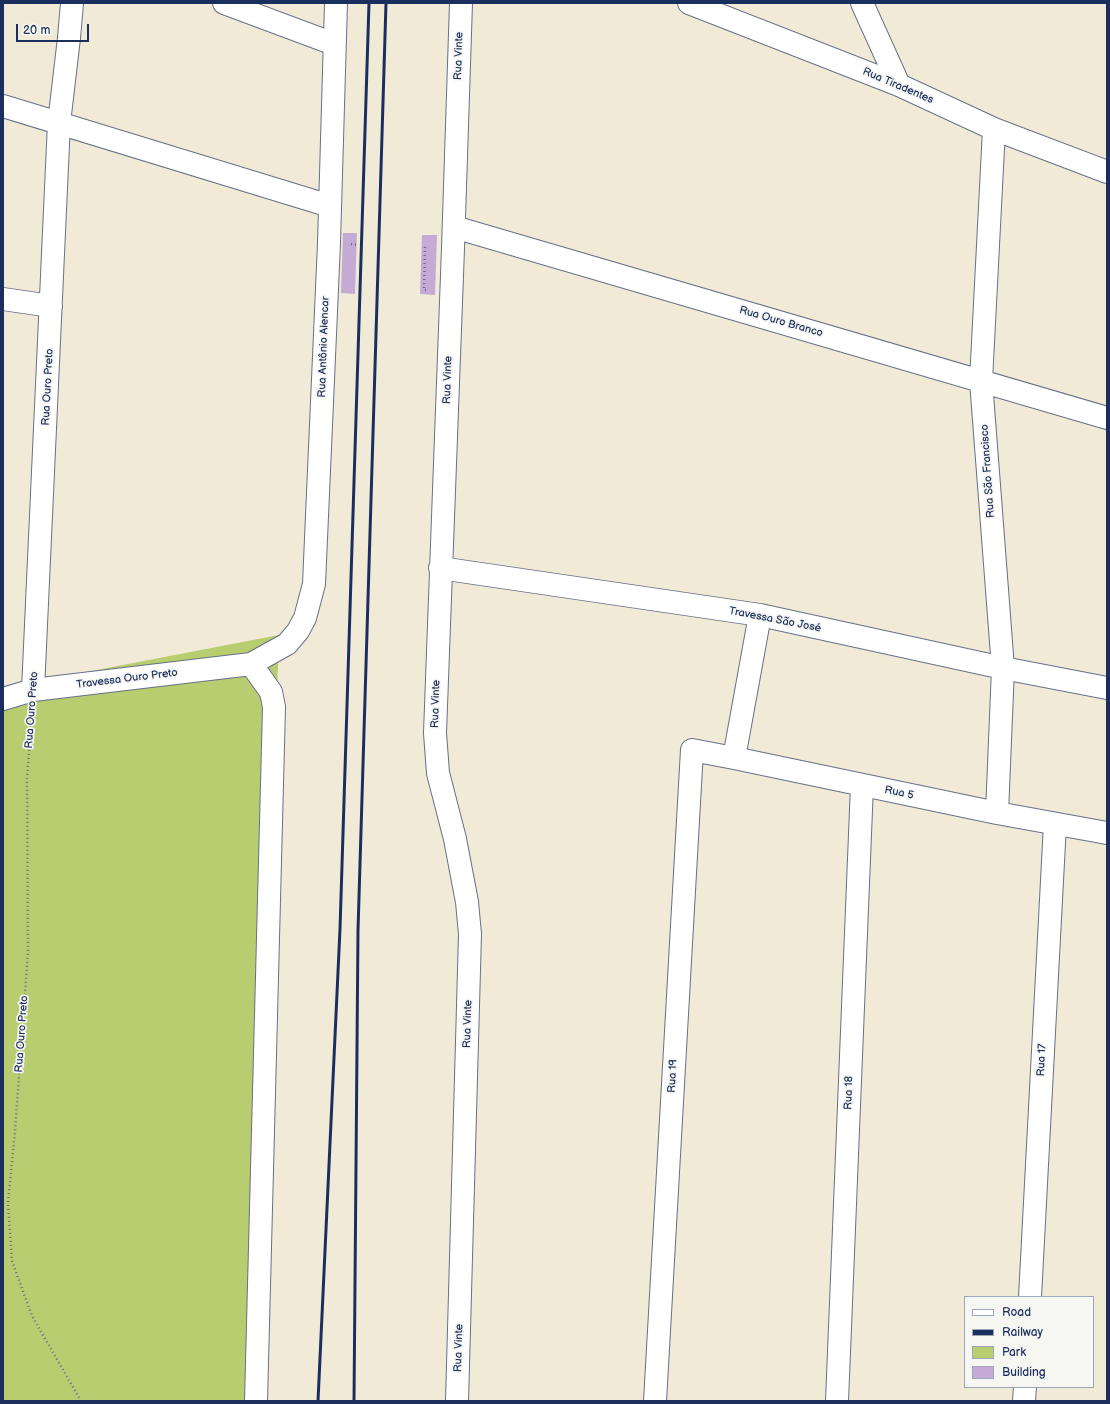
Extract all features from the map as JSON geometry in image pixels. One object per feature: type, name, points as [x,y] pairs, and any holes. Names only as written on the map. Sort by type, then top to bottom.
[{"type":"street","name":"Rua Ouro Preto","points":[[33,690],[59,123],[72,3]]},
{"type":"street","points":[[224,3],[334,44]]},
{"type":"street","name":"Rua Antônio Alencar","points":[[251,664],[287,644],[298,631],[305,618],[314,584],[330,206],[336,3]]},
{"type":"street","name":"Rua Vinte","points":[[457,1401],[470,934],[467,902],[455,838],[438,774],[435,734],[461,3]]},
{"type":"street","name":"Rua Tiradentes","points":[[689,3],[898,85],[994,129],[1107,172]]},
{"type":"street","points":[[862,3],[898,85]]},
{"type":"street","points":[[3,106],[330,206]]},
{"type":"street","name":"Rua São Francisco","points":[[994,129],[981,381],[1003,668],[997,813]]},
{"type":"street","name":"Rua Ouro Branco","points":[[454,226],[1107,418]]},
{"type":"street","points":[[3,299],[51,306]]},
{"type":"street","name":"Travessa São José","points":[[440,568],[760,615],[1003,668],[1107,688]]},
{"type":"street","points":[[734,758],[760,615]]},
{"type":"street","points":[[251,664],[271,692],[274,707],[256,1401]]},
{"type":"street","name":"Travessa Ouro Preto","points":[[3,700],[33,690],[251,664]]},
{"type":"street","name":"Rua 5","points":[[692,750],[997,813],[1107,833]]},
{"type":"street","name":"Rua 19","points":[[655,1401],[692,750]]},
{"type":"street","name":"Rua 18","points":[[837,1401],[862,785]]},
{"type":"street","name":"Rua 17","points":[[1030,1296],[1055,824]]},
{"type":"street","points":[[1024,1401],[1025,1388]]},
{"type":"path","points":[[353,244],[357,245]]},
{"type":"path","name":"Rua Ouro Preto","points":[[33,690],[27,778],[28,952],[15,1131],[8,1203],[12,1261],[32,1316],[81,1401]]},
{"type":"green space","points":[[279,635],[253,1401],[3,1401],[3,691],[29,683]]},
{"type":"building","points":[[343,233],[357,233],[355,294],[341,293]]},
{"type":"building","points":[[422,235],[437,235],[435,295],[420,294]]},
{"type":"railway","points":[[318,1401],[340,929],[369,3]]},
{"type":"railway","points":[[354,1401],[358,930],[386,3]]}]
